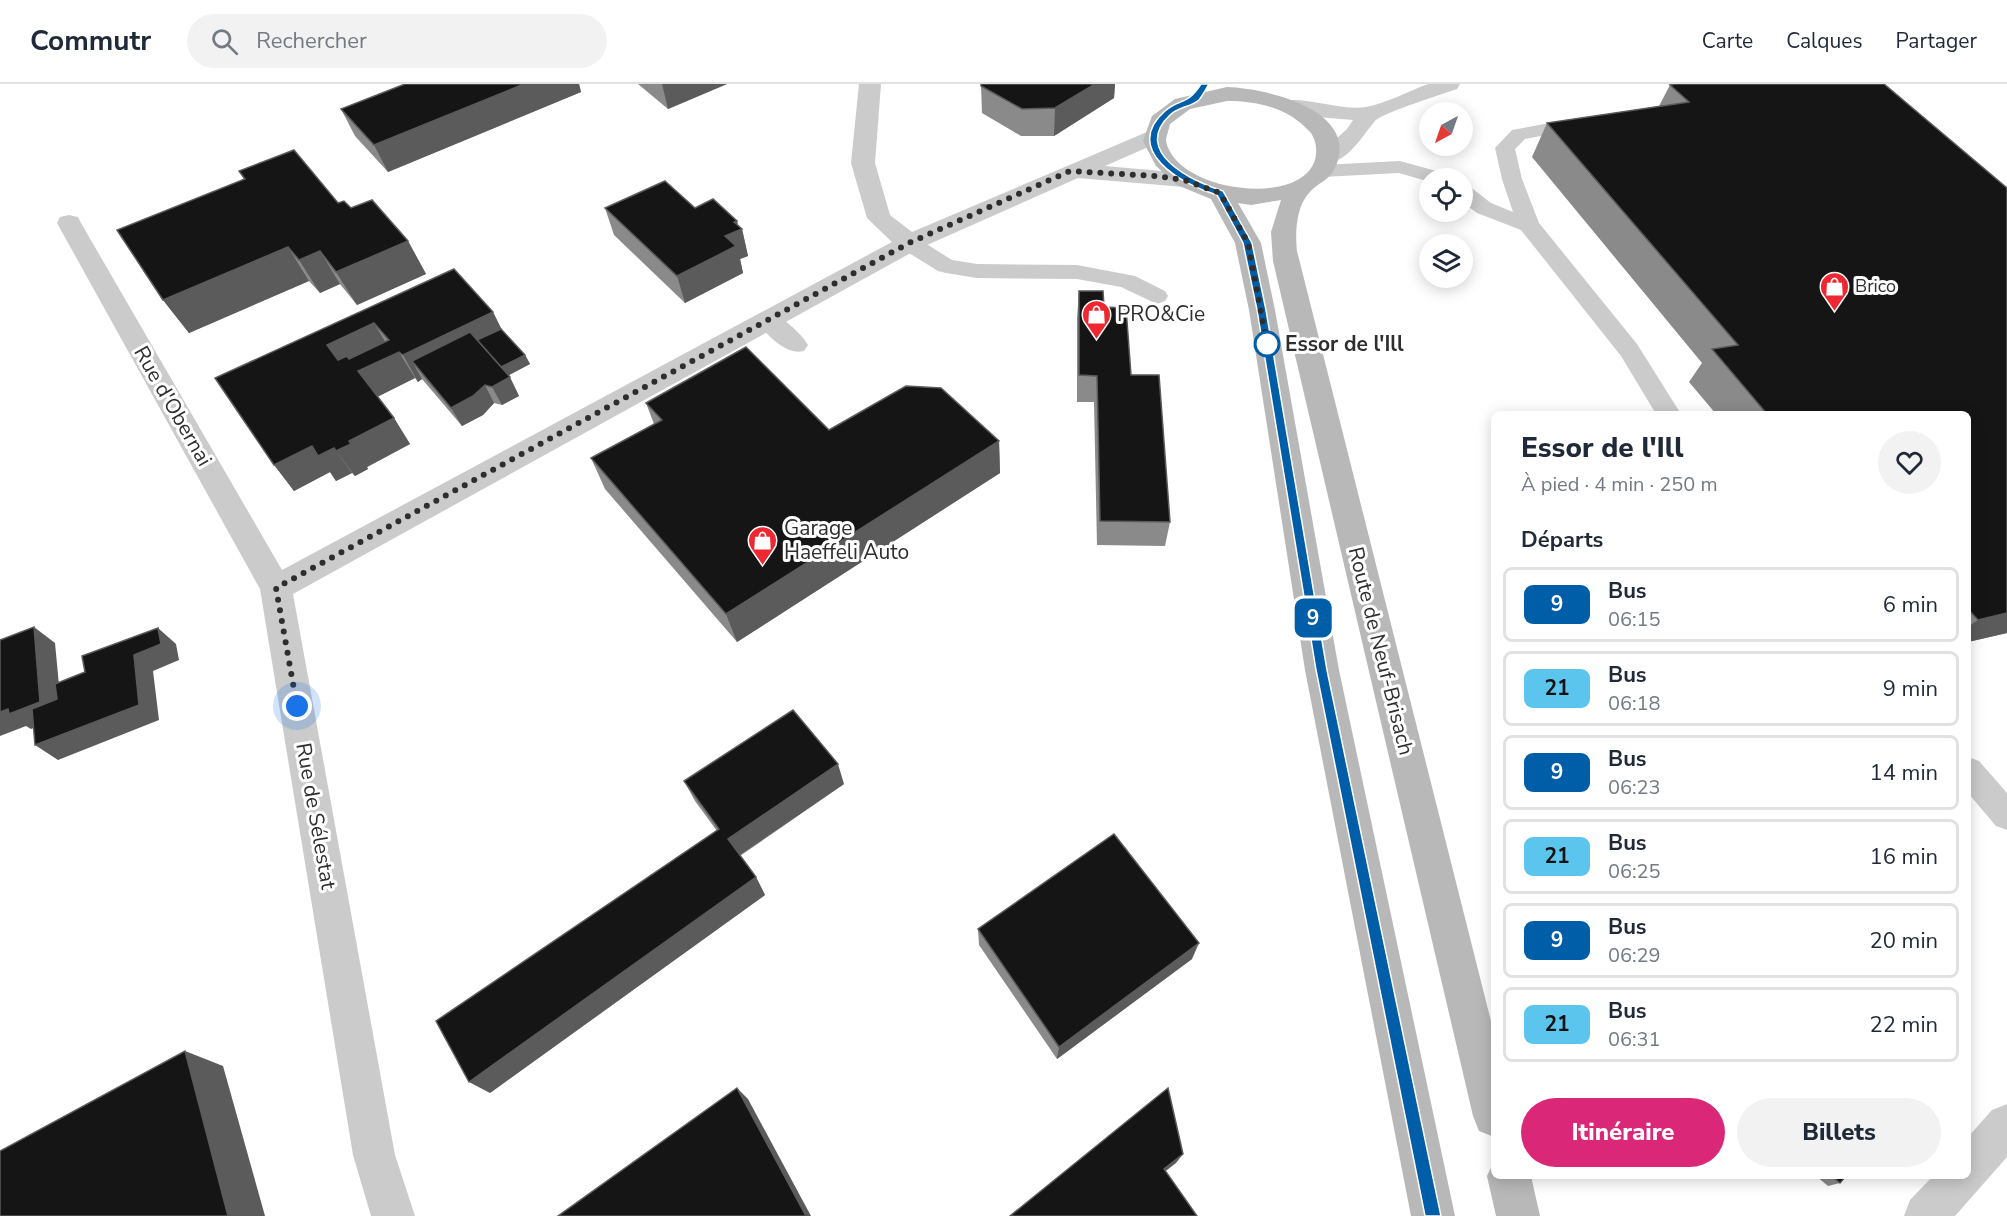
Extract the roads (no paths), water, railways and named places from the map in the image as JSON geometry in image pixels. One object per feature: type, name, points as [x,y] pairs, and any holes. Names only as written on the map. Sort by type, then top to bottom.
[{"type":"main road","points":[[1247,89],[1290,106],[1307,116],[1320,128],[1328,142],[1317,172],[1264,196],[1220,193],[1184,180],[1170,170],[1155,148],[1154,136],[1159,122],[1169,111],[1200,92],[1227,94],[1247,89]]},
{"type":"main road","name":"Route de Neuf-Brisach","points":[[1317,172],[1288,206],[1282,242],[1491,1104]]},
{"type":"main road","points":[[1220,193],[1248,243],[1322,670],[1433,1216]]},
{"type":"main road","points":[[1510,1179],[1518,1216]]},
{"type":"street","points":[[870,84],[863,163],[879,218],[909,243]]},
{"type":"street","points":[[1290,106],[1317,111],[1368,114],[1449,84]]},
{"type":"street","points":[[1317,172],[1356,133],[1368,114]]},
{"type":"street","points":[[276,588],[909,243],[1154,136]]},
{"type":"street","points":[[1070,171],[1184,180]]},
{"type":"street","name":"Rue d'Obernai","points":[[69,223],[276,588]]},
{"type":"street","name":"Rue de Sélestat","points":[[276,588],[374,1155],[393,1216]]},
{"type":"street","points":[[1971,1166],[2007,1125]]},
{"type":"street","points":[[1926,1216],[1959,1179]]},
{"type":"lane","points":[[1598,120],[1519,134],[1505,148],[1512,179],[1530,225],[1629,350],[1668,411]]},
{"type":"lane","points":[[1317,172],[1400,167],[1419,172]]},
{"type":"lane","points":[[1473,200],[1484,208],[1530,225]]},
{"type":"lane","points":[[909,243],[946,266],[977,271],[1077,272],[1127,281],[1156,296]]},
{"type":"lane","points":[[768,320],[796,345]]},
{"type":"lane","points":[[1971,774],[2007,816]]},
{"type":"place","name":"Brico","points":[[1834,312]]},
{"type":"place","name":"PRO&Cie","points":[[1096,340]]},
{"type":"place","name":"Essor de l'Ill","points":[[1267,344]]},
{"type":"place","name":"Garage Haeffeli Auto","points":[[763,566]]}]
